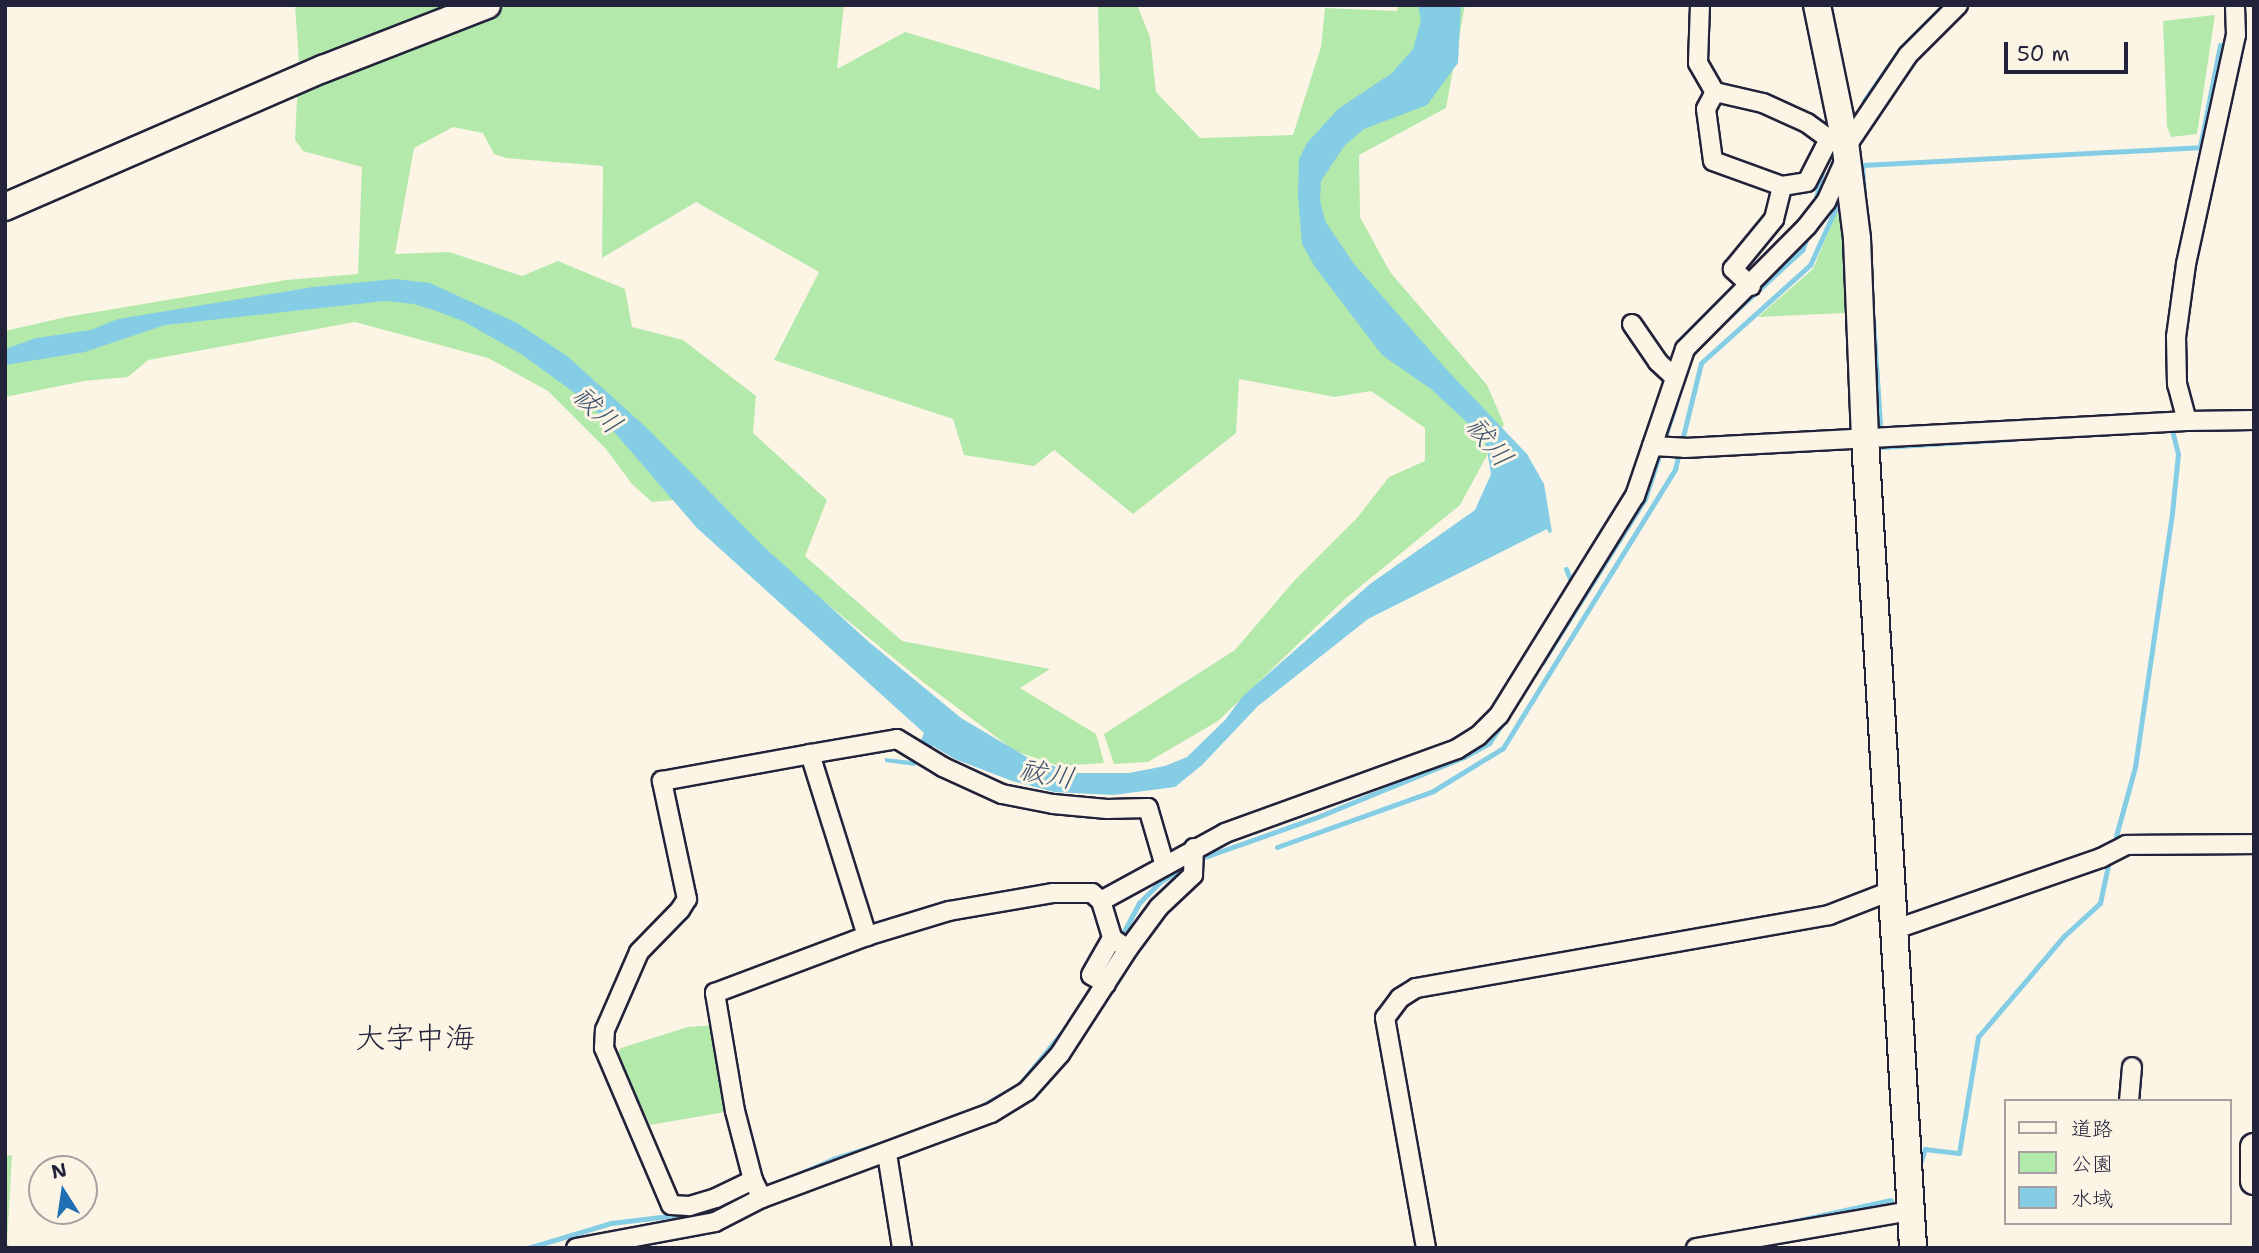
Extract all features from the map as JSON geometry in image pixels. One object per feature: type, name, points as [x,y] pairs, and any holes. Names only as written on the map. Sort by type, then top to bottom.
[{"type":"street","points":[[5,207],[323,69],[487,5]]},
{"type":"street","points":[[1700,5],[1698,63],[1715,92],[1763,103],[1807,123],[1842,146]]},
{"type":"street","points":[[1817,5],[1857,240],[1865,439],[1913,1248]]},
{"type":"street","points":[[1715,92],[1706,109],[1713,162],[1782,186],[1807,182],[1842,146],[1908,55],[1958,5]]},
{"type":"street","points":[[2187,421],[2178,384],[2176,337],[2186,264],[2245,36],[2235,5]]},
{"type":"street","points":[[1101,901],[1225,833],[1457,749],[1478,736],[1499,715],[1635,496],[1656,446],[1679,359],[1693,339],[1751,286],[1822,208],[1842,146]]},
{"type":"street","points":[[1751,286],[1732,269],[1774,219],[1782,186]]},
{"type":"street","points":[[1632,324],[1658,362],[1674,377]]},
{"type":"street","points":[[1656,446],[1685,448],[2187,421],[2254,420]]},
{"type":"street","points":[[753,1180],[716,1198],[689,1206],[671,1205],[604,1048],[605,1030],[639,952],[680,910],[687,899],[662,781],[897,739],[943,767],[1002,794],[1053,804],[1148,808],[1165,866]]},
{"type":"street","points":[[810,754],[867,936]]},
{"type":"street","points":[[1893,930],[2101,858],[2126,845],[2254,844]]},
{"type":"street","points":[[1098,979],[1128,948],[1159,907],[1194,875],[1194,848]]},
{"type":"street","points":[[1426,1248],[1385,1018],[1400,998],[1416,988],[1829,915],[1891,891]]},
{"type":"street","points":[[576,1248],[715,1222],[762,1198],[887,1154],[991,1113],[1027,1091],[1060,1054],[1098,979],[1112,938],[1101,901],[1092,893],[1053,893],[949,911],[867,936],[715,993],[735,1111],[753,1180],[762,1198]]},
{"type":"street","points":[[1112,938],[1128,948]]},
{"type":"street","points":[[2129,1099],[2132,1067]]},
{"type":"street","points":[[2254,1147],[2254,1181]]},
{"type":"street","points":[[887,1154],[902,1248]]},
{"type":"street","points":[[1696,1248],[1911,1211]]},
{"type":"green space","points":[[295,5],[844,5],[837,69],[905,32],[1100,90],[1098,5],[1137,5],[1150,37],[1156,92],[1200,138],[1293,135],[1321,47],[1325,8],[1397,11],[1398,5],[1465,5],[1446,108],[1359,155],[1360,217],[1390,272],[1487,385],[1504,424],[1460,505],[1345,599],[1218,721],[1148,762],[1114,764],[1104,734],[1235,650],[1294,581],[1357,518],[1389,477],[1425,461],[1425,428],[1371,391],[1335,397],[1239,379],[1236,433],[1133,514],[1054,450],[1034,466],[964,455],[953,419],[774,360],[819,272],[696,202],[602,258],[603,166],[506,158],[494,154],[483,133],[453,127],[414,148],[395,254],[449,252],[522,276],[558,261],[625,289],[632,327],[683,340],[756,396],[753,433],[827,500],[805,556],[902,641],[1050,669],[1020,688],[1096,734],[1104,763],[1059,766],[1015,751],[923,682],[697,498],[652,502],[632,484],[606,449],[548,391],[488,358],[355,322],[148,360],[128,377],[84,381],[5,397],[5,331],[66,317],[286,280],[358,274],[362,167],[303,151],[295,140],[299,62]]},
{"type":"green space","points":[[2215,15],[2197,134],[2171,137],[2167,126],[2163,21]]},
{"type":"green space","points":[[1842,213],[1845,313],[1758,317],[1813,269],[1836,214]]},
{"type":"green space","points":[[715,1025],[731,1111],[650,1125],[616,1055],[621,1048],[688,1027]]},
{"type":"green space","points":[[12,1155],[7,1243],[11,1248],[5,1248],[5,1156]]},
{"type":"water","name":"祓川","points":[[1418,5],[1461,5],[1458,63],[1427,105],[1364,129],[1345,145],[1321,181],[1320,200],[1325,221],[1354,264],[1448,371],[1527,454],[1544,484],[1552,532],[1549,533],[1547,529],[1368,619],[1258,706],[1202,765],[1175,787],[1113,795],[1054,792],[1012,781],[955,759],[933,746],[915,766],[885,762],[885,758],[912,761],[924,733],[697,528],[590,404],[521,354],[463,321],[439,312],[414,304],[385,301],[165,325],[85,352],[5,365],[5,349],[36,338],[91,330],[118,319],[313,287],[395,279],[430,283],[517,323],[567,356],[649,430],[763,546],[869,642],[961,718],[1032,760],[1078,773],[1129,773],[1165,766],[1187,757],[1225,720],[1243,696],[1370,584],[1475,510],[1491,474],[1485,439],[1431,389],[1382,355],[1315,267],[1302,244],[1298,196],[1299,159],[1307,143],[1338,109],[1392,73],[1413,49],[1421,21]]},
{"type":"waterway","points":[[1864,101],[1898,52],[1944,5]]},
{"type":"waterway","points":[[1864,194],[1862,165],[2200,147],[2220,45]]},
{"type":"waterway","points":[[1814,207],[1823,169]]},
{"type":"waterway","points":[[1277,847],[1433,791],[1503,748],[1675,469],[1701,363],[1810,265],[1839,201]]},
{"type":"waterway","points":[[1716,329],[1802,250],[1808,234]]},
{"type":"waterway","points":[[1873,319],[1880,424]]},
{"type":"waterway","points":[[1542,663],[1645,499],[1676,403]]},
{"type":"waterway","points":[[2116,836],[2135,767],[2172,513],[2178,454],[2172,430],[2168,430]]},
{"type":"waterway","points":[[1882,447],[2012,439]]},
{"type":"waterway","points":[[1566,569],[1572,583]]},
{"type":"waterway","points":[[1199,859],[1315,818],[1464,757],[1489,743],[1504,721]]},
{"type":"waterway","points":[[1120,939],[1139,903],[1160,882],[1190,863]]},
{"type":"waterway","points":[[1920,1163],[1925,1149],[1959,1153],[1978,1037],[2064,936],[2100,903],[2108,864]]},
{"type":"waterway","points":[[973,1111],[1019,1085],[1072,1020]]},
{"type":"waterway","points":[[773,1185],[833,1159],[905,1136]]},
{"type":"waterway","points":[[695,1213],[749,1196]]},
{"type":"waterway","points":[[1759,1229],[1891,1200]]},
{"type":"waterway","points":[[528,1248],[611,1223],[685,1214]]},
{"type":"district","name":"大字中海","points":[[415,1038]]}]
